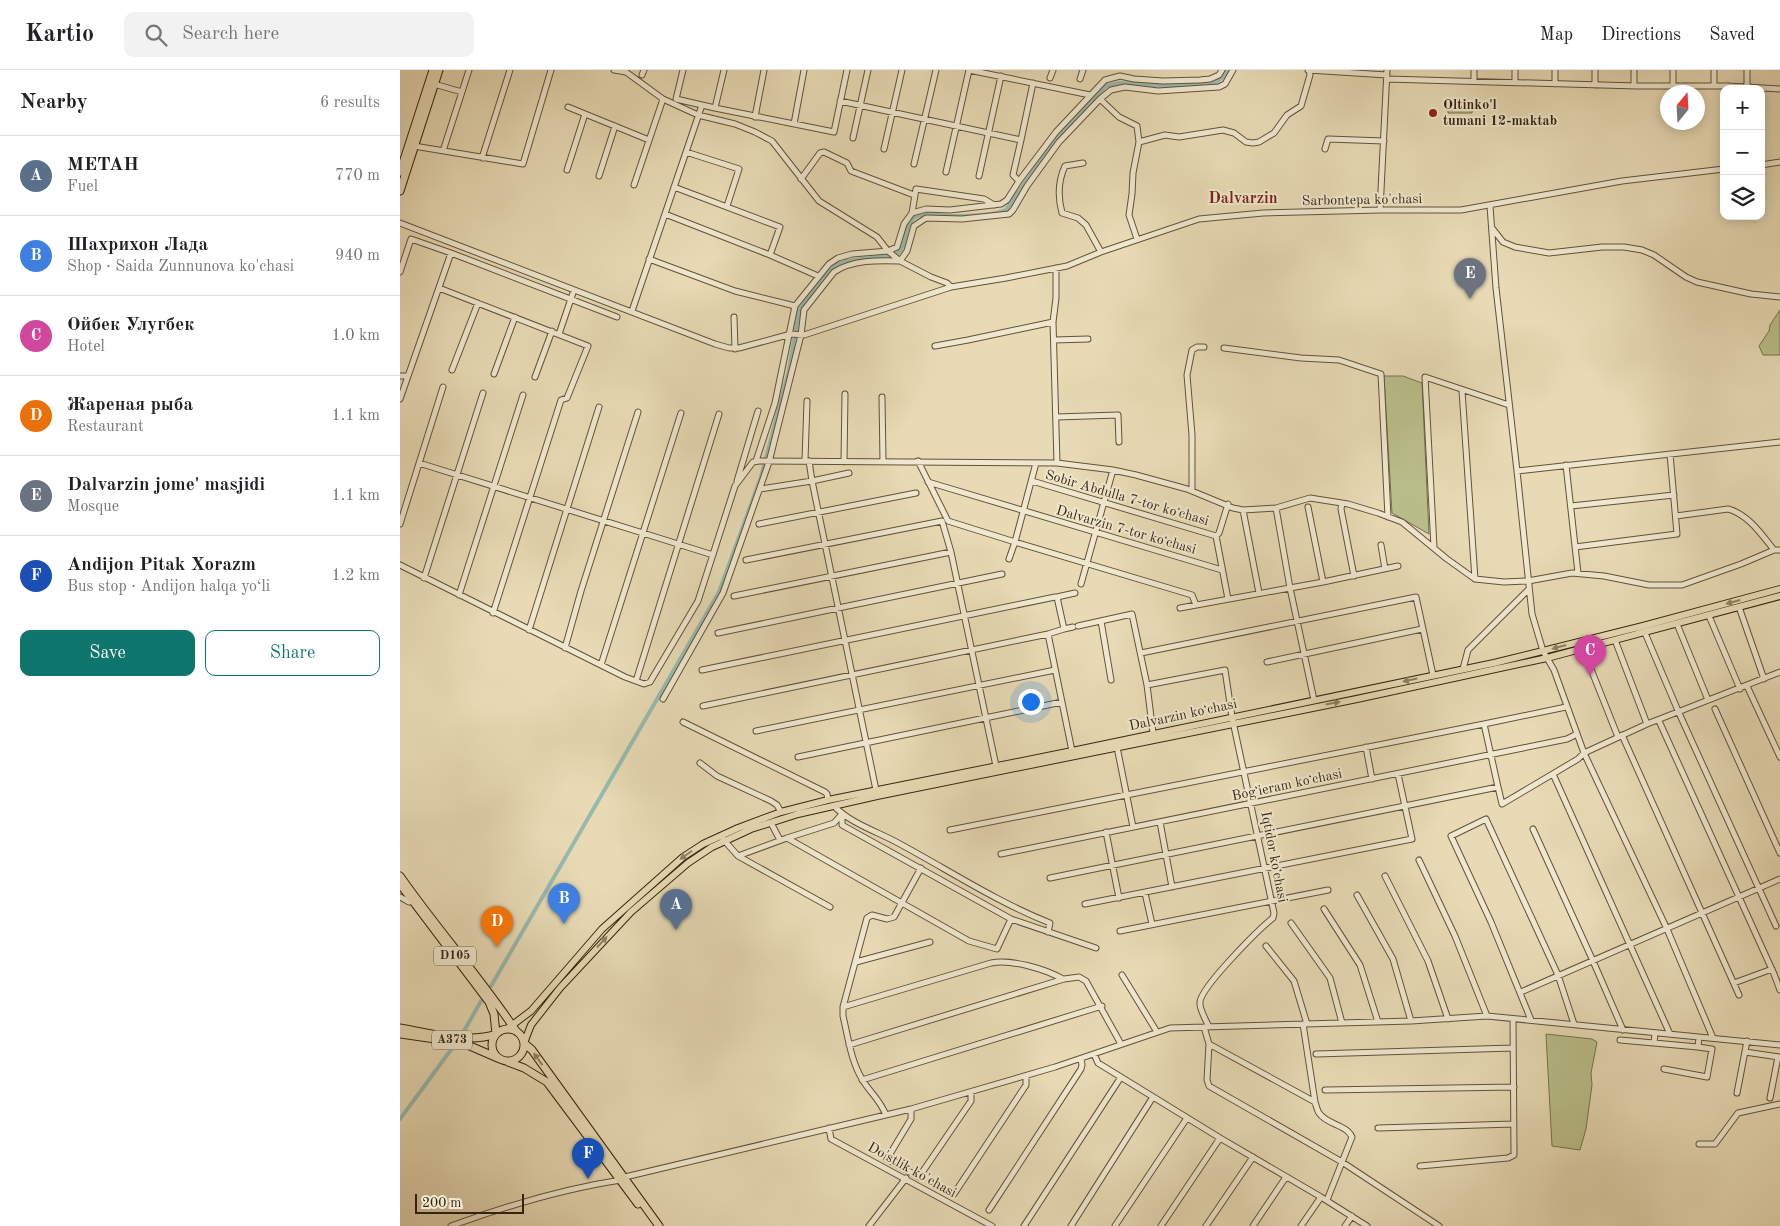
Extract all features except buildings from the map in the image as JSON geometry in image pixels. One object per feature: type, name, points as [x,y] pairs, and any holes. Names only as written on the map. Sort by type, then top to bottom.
[{"type":"highway","points":[[400,172],[433,70]]},
{"type":"highway","points":[[400,191],[438,70]]},
{"type":"highway","name":"D105","points":[[400,876],[415,901],[489,1002],[495,1018],[496,1034]]},
{"type":"highway","name":"D105","points":[[400,884],[484,985],[512,1028]]},
{"type":"highway","points":[[479,1038],[490,1031],[495,1018]]},
{"type":"highway","name":"A373","points":[[400,1028],[479,1038],[486,1038],[512,1028],[520,1034],[524,1043],[532,1050],[654,1226]]},
{"type":"highway","name":"A373","points":[[400,1034],[463,1043],[537,1074],[547,1082],[659,1226]]},
{"type":"highway","name":"A373","points":[[496,1034],[492,1049],[494,1054],[500,1059]]},
{"type":"highway","points":[[508,1062],[513,1061],[522,1054],[524,1043]]},
{"type":"main road","name":"Dalvarzin koʻchasi","points":[[1280,711],[1314,700],[1543,652],[1780,589]]},
{"type":"main road","name":"Dalvarzin koʻchasi","points":[[797,811],[834,806],[1062,756],[1072,751],[1153,733],[1233,720],[1547,658],[1780,596]]},
{"type":"main road","name":"Dalvarzin koʻchasi","points":[[797,811],[828,800],[996,766],[1117,747],[1233,720]]},
{"type":"main road","points":[[524,1043],[537,1014],[631,912],[673,875],[738,828],[782,812],[797,811]]},
{"type":"main road","points":[[512,1028],[531,1011],[602,929],[679,860],[703,844],[723,839],[797,811]]},
{"type":"main road","points":[[703,844],[707,850]]},
{"type":"street","points":[[443,151],[469,70]]},
{"type":"street","points":[[482,158],[510,70]]},
{"type":"street","points":[[414,146],[523,164],[551,70]]},
{"type":"street","points":[[614,70],[626,72],[663,99],[698,116],[735,124],[772,141],[819,201],[877,237],[888,252],[898,260],[951,286]]},
{"type":"street","points":[[683,70],[676,99],[834,132],[846,70]]},
{"type":"street","points":[[715,108],[724,70]]},
{"type":"street","points":[[754,116],[764,70]]},
{"type":"street","points":[[794,124],[804,70]]},
{"type":"street","points":[[853,138],[868,70]]},
{"type":"street","points":[[884,149],[902,70]]},
{"type":"street","points":[[914,164],[936,70]]},
{"type":"street","points":[[946,172],[969,70],[1090,95]]},
{"type":"street","points":[[1050,78],[1053,70]]},
{"type":"street","points":[[1080,79],[1083,70]]},
{"type":"street","points":[[758,461],[775,402],[795,306],[828,264],[838,258],[852,254],[888,252],[897,247],[904,224],[912,214],[926,209],[950,210],[1001,204],[1007,200],[1056,132],[1105,80],[1120,76],[1163,81],[1200,80],[1210,79],[1219,75],[1222,70]]},
{"type":"street","points":[[663,699],[724,593],[769,462],[800,335],[804,310],[834,272],[850,264],[898,260],[907,251],[914,226],[926,218],[962,219],[1009,214],[1059,142],[1110,90],[1125,87],[1158,90],[1219,87],[1225,84],[1233,70]]},
{"type":"street","points":[[1139,142],[1165,134],[1179,137],[1224,130],[1234,133],[1246,142],[1259,142],[1274,133],[1287,115],[1301,106],[1310,75],[1309,70],[1474,81],[1660,86]]},
{"type":"street","points":[[1474,70],[1474,81]]},
{"type":"street","points":[[1515,70],[1515,82]]},
{"type":"street","points":[[1555,70],[1555,84]]},
{"type":"street","points":[[1595,70],[1595,85]]},
{"type":"street","points":[[1634,70],[1634,86]]},
{"type":"street","points":[[1673,70],[1673,85]]},
{"type":"street","points":[[1714,70],[1714,86]]},
{"type":"street","points":[[1747,70],[1747,85]]},
{"type":"street","points":[[1380,210],[1387,75]]},
{"type":"street","points":[[979,176],[1001,76]]},
{"type":"street","points":[[1019,181],[1013,175],[1033,83]]},
{"type":"street","points":[[434,84],[462,92]]},
{"type":"street","points":[[1705,86],[1720,86]]},
{"type":"street","points":[[1765,89],[1780,90]]},
{"type":"street","points":[[634,185],[663,99]]},
{"type":"street","points":[[1100,99],[1119,117],[1137,126],[1139,142],[1133,173],[1129,215],[1137,239]]},
{"type":"street","points":[[840,100],[1021,140]]},
{"type":"street","points":[[632,310],[702,105]]},
{"type":"street","points":[[568,107],[649,140]]},
{"type":"street","points":[[567,170],[585,114]]},
{"type":"street","points":[[599,176],[615,126]]},
{"type":"street","points":[[1325,149],[1328,139],[1384,141]]},
{"type":"street","points":[[686,152],[739,169],[727,206]]},
{"type":"street","points":[[802,179],[820,154],[824,152],[847,163],[850,171],[914,195]]},
{"type":"street","points":[[1765,164],[1780,162]]},
{"type":"street","points":[[1083,163],[1065,166],[1062,173],[1059,202],[1062,213],[1078,218],[1086,225],[1102,252]]},
{"type":"street","name":"Sarbontepa ko'chasi","points":[[800,335],[830,327],[951,286],[1068,266],[1137,239],[1199,219],[1263,213],[1461,210],[1622,181],[1720,170]]},
{"type":"street","points":[[674,187],[780,227],[770,255]]},
{"type":"street","points":[[912,214],[916,189],[984,199],[994,205]]},
{"type":"street","points":[[1490,206],[1532,614],[1543,652],[1554,670],[1584,753],[1667,929],[1713,1038]]},
{"type":"street","points":[[665,214],[818,276]]},
{"type":"street","points":[[400,223],[574,290],[632,310],[715,344],[735,349],[790,335],[800,335]]},
{"type":"street","points":[[1491,228],[1503,242],[1515,247],[1549,253],[1602,247],[1624,247],[1642,250],[1654,255],[1686,277],[1698,282],[1751,294],[1780,297]]},
{"type":"street","points":[[400,272],[413,229]]},
{"type":"street","points":[[411,239],[451,252],[617,317]]},
{"type":"street","points":[[400,399],[451,252]]},
{"type":"street","points":[[649,259],[735,291],[795,306]]},
{"type":"street","points":[[1056,268],[1056,298],[1053,322],[1057,463]]},
{"type":"street","points":[[440,288],[588,346],[567,398],[560,400],[493,613]]},
{"type":"street","points":[[559,334],[574,290]]},
{"type":"street","points":[[452,370],[478,303]]},
{"type":"street","points":[[494,374],[515,317]]},
{"type":"street","points":[[734,317],[735,349]]},
{"type":"street","points":[[935,346],[1053,322]]},
{"type":"street","points":[[535,376],[552,331]]},
{"type":"street","points":[[1054,340],[1088,339]]},
{"type":"street","points":[[1192,491],[1192,435],[1187,375],[1192,350],[1197,347],[1204,347]]},
{"type":"street","points":[[1224,348],[1301,358],[1339,360],[1381,374],[1388,516]]},
{"type":"street","points":[[400,376],[408,376]]},
{"type":"street","points":[[1434,547],[1425,377],[1462,391],[1509,405]]},
{"type":"street","points":[[400,524],[443,387]]},
{"type":"street","points":[[1462,391],[1475,578]]},
{"type":"street","points":[[424,578],[483,393]]},
{"type":"street","points":[[844,462],[845,394]]},
{"type":"street","points":[[459,595],[523,395]]},
{"type":"street","points":[[882,397],[884,462]]},
{"type":"street","points":[[807,401],[807,460],[876,790]]},
{"type":"street","points":[[529,630],[599,407]]},
{"type":"street","points":[[400,565],[493,613],[601,665],[644,684],[650,682],[698,601],[758,411]]},
{"type":"street","points":[[565,648],[638,412]]},
{"type":"street","points":[[601,665],[680,413]]},
{"type":"street","points":[[636,681],[719,414]]},
{"type":"street","points":[[1056,417],[1118,415],[1119,442]]},
{"type":"street","points":[[1518,470],[1780,442]]},
{"type":"street","points":[[1575,547],[1677,534],[1670,454]]},
{"type":"street","points":[[735,486],[754,462],[758,461],[884,462],[918,460],[1057,463],[1113,470],[1145,477],[1192,491],[1228,504],[1233,508],[1243,510],[1276,508],[1310,498],[1388,516],[1402,522],[1447,559],[1475,578],[1504,582],[1528,581],[1578,573],[1649,585],[1682,585],[1777,550],[1758,530],[1734,511],[1728,509],[1676,516]]},
{"type":"street","points":[[918,460],[948,521],[1192,595],[1196,605]]},
{"type":"street","points":[[419,463],[713,555]]},
{"type":"street","points":[[1009,559],[1036,463]]},
{"type":"street","points":[[1566,465],[1578,573]]},
{"type":"street","points":[[1080,584],[1113,470]]},
{"type":"street","points":[[760,489],[849,473]]},
{"type":"street","name":"Sobir Abdulla 7-tor koʻchasi","points":[[1032,481],[1216,536]]},
{"type":"street","name":"Dalvarzin 7-tor koʻchasi","points":[[928,482],[1222,570]]},
{"type":"street","points":[[760,524],[916,493]]},
{"type":"street","points":[[1571,506],[1674,495]]},
{"type":"street","points":[[1228,504],[1219,533],[1216,536],[1228,599]]},
{"type":"street","points":[[1342,504],[1354,576]]},
{"type":"street","points":[[1308,507],[1322,582]]},
{"type":"street","points":[[1276,508],[1290,588],[1314,700]]},
{"type":"street","points":[[1243,510],[1259,593]]},
{"type":"street","points":[[746,560],[942,521],[958,583],[996,766]]},
{"type":"street","points":[[1381,545],[1385,569]]},
{"type":"street","points":[[734,596],[951,552]]},
{"type":"street","points":[[1180,608],[1398,566]]},
{"type":"street","points":[[718,633],[1002,574]]},
{"type":"street","points":[[1463,669],[1468,650],[1529,589]]},
{"type":"street","points":[[702,670],[1075,593]]},
{"type":"street","points":[[1058,597],[1064,629]]},
{"type":"street","points":[[1140,653],[1416,597],[1432,675]]},
{"type":"street","points":[[1739,607],[1764,679]]},
{"type":"street","points":[[703,706],[1048,634],[1132,614],[1147,685],[1153,733]]},
{"type":"street","points":[[1709,616],[1740,689]]},
{"type":"street","points":[[1100,621],[1111,680]]},
{"type":"street","points":[[1677,624],[1708,700]]},
{"type":"street","points":[[1267,662],[1422,629]]},
{"type":"street","points":[[1645,632],[1679,713],[1776,926]]},
{"type":"street","points":[[1048,634],[1072,751]]},
{"type":"street","points":[[1615,640],[1647,724]]},
{"type":"street","points":[[1583,649],[1620,736],[1740,995]]},
{"type":"street","points":[[756,731],[1055,670]]},
{"type":"street","name":"Iqtidor koʻchasi","points":[[1147,685],[1225,670],[1233,720],[1274,913],[1273,918],[1238,950],[1200,999],[1206,1027]]},
{"type":"street","points":[[1484,724],[1502,804],[1578,759],[1584,753],[1647,724],[1659,721],[1780,672]]},
{"type":"street","points":[[1747,686],[1780,757]]},
{"type":"street","points":[[798,757],[1062,702]]},
{"type":"street","points":[[950,830],[1566,707]]},
{"type":"street","points":[[1715,709],[1780,853]]},
{"type":"street","points":[[1659,721],[1780,990]]},
{"type":"street","points":[[682,722],[825,792],[828,794],[828,800]]},
{"type":"street","name":"Bogʻieram koʻchasi","points":[[1000,854],[1567,740],[1577,734]]},
{"type":"street","points":[[1117,747],[1133,828]]},
{"type":"street","points":[[1366,747],[1372,779]]},
{"type":"street","points":[[700,763],[717,776],[771,801],[782,812]]},
{"type":"street","points":[[1085,904],[1412,839],[1398,774]]},
{"type":"street","points":[[1552,774],[1670,1034]]},
{"type":"street","points":[[1050,878],[1498,787]]},
{"type":"street","points":[[834,806],[842,814],[1018,910],[1050,924],[1048,932]]},
{"type":"street","points":[[738,856],[834,823],[842,814]]},
{"type":"street","points":[[842,814],[842,825],[1011,919],[1096,948]]},
{"type":"street","points":[[1531,1020],[1491,922],[1451,836],[1486,819],[1558,975],[1574,1024]]},
{"type":"street","points":[[771,822],[780,840]]},
{"type":"street","points":[[1160,822],[1172,887]]},
{"type":"street","points":[[1533,829],[1622,1030]]},
{"type":"street","points":[[1106,832],[1119,898]]},
{"type":"street","points":[[787,838],[970,941],[995,950],[999,946],[1011,919]]},
{"type":"street","points":[[723,839],[738,856],[830,907]]},
{"type":"street","points":[[1419,860],[1455,936],[1487,1016]]},
{"type":"street","points":[[886,1115],[880,1102],[862,1080],[850,1045],[843,1016],[844,1007],[867,918],[872,915],[891,919],[894,917],[921,868]]},
{"type":"street","points":[[1385,876],[1428,962],[1448,1019]]},
{"type":"street","points":[[1521,992],[1780,879]]},
{"type":"street","points":[[1120,931],[1328,890]]},
{"type":"street","points":[[1145,893],[1152,924]]},
{"type":"street","points":[[1357,895],[1393,959],[1411,1021]]},
{"type":"street","points":[[400,897],[415,901]]},
{"type":"street","points":[[1324,909],[1360,966],[1378,1022]]},
{"type":"street","points":[[1291,923],[1330,978],[1342,1023]]},
{"type":"street","points":[[856,962],[930,942]]},
{"type":"street","points":[[1266,946],[1294,981],[1305,1024],[1315,1102],[1319,1113],[1327,1120],[1350,1132],[1352,1137],[1327,1200]]},
{"type":"street","points":[[844,1007],[991,962],[1001,961],[1034,968],[1064,979]]},
{"type":"street","points":[[1734,983],[1773,971],[1780,971]]},
{"type":"street","points":[[1122,975],[1157,1032]]},
{"type":"street","points":[[850,1045],[1064,979],[1079,977],[1086,981],[1102,1006],[1120,1044]]},
{"type":"street","points":[[862,1080],[1102,1006]]},
{"type":"street","points":[[451,1226],[551,1194],[623,1179],[911,1109],[1026,1076],[1170,1028],[1411,1021],[1487,1016],[1780,1046]]},
{"type":"street","points":[[1420,1166],[1508,1158],[1514,1155],[1513,1018]]},
{"type":"street","points":[[1206,1027],[1209,1044],[1207,1080],[1209,1086],[1342,1162],[1439,1226]]},
{"type":"street","points":[[1654,1042],[1655,1033]]},
{"type":"street","points":[[1698,1047],[1699,1037]]},
{"type":"street","points":[[1620,1040],[1712,1049],[1707,1077],[1664,1069]]},
{"type":"street","points":[[1737,1093],[1747,1042]]},
{"type":"street","points":[[1209,1044],[1315,1102]]},
{"type":"street","points":[[1316,1054],[1513,1048]]},
{"type":"street","points":[[1745,1052],[1779,1057],[1770,1098]]},
{"type":"street","points":[[1094,1054],[1098,1063],[1220,1138],[1327,1200],[1367,1226]]},
{"type":"street","points":[[989,1210],[1081,1069],[1081,1058]]},
{"type":"street","points":[[954,1194],[1026,1085],[1026,1076]]},
{"type":"street","points":[[1024,1226],[1121,1077]]},
{"type":"street","points":[[1325,1090],[1514,1087]]},
{"type":"street","points":[[911,1109],[911,1119],[887,1159],[919,1177],[970,1101],[971,1092]]},
{"type":"street","points":[[1070,1226],[1153,1097]]},
{"type":"street","points":[[1699,1144],[1715,1144],[1738,1113],[1780,1104]]},
{"type":"street","points":[[1115,1226],[1188,1118]]},
{"type":"street","points":[[1378,1128],[1514,1124]]},
{"type":"street","name":"Do'stlik ko'chasi","points":[[828,1128],[831,1139],[992,1226]]},
{"type":"street","points":[[1161,1226],[1220,1138]]},
{"type":"street","points":[[1206,1226],[1253,1157]]},
{"type":"street","points":[[1253,1226],[1286,1177]]},
{"type":"street","points":[[869,1226],[906,1178]]},
{"type":"street","points":[[1301,1226],[1321,1197]]},
{"type":"street","points":[[1345,1226],[1352,1216]]},
{"type":"green space","points":[[1448,101],[1473,102],[1472,113],[1448,113]]},
{"type":"green space","points":[[1780,310],[1780,355],[1763,355],[1759,346]]},
{"type":"green space","points":[[1384,376],[1403,376],[1422,383],[1429,534],[1392,513]]},
{"type":"green space","points":[[1546,1034],[1592,1039],[1597,1042],[1591,1073],[1592,1085],[1586,1129],[1580,1150],[1552,1146]]},
{"type":"waterway","points":[[491,986],[719,592],[761,477],[789,370],[799,311],[823,277],[838,264],[846,261],[896,255],[903,246],[909,224],[917,216],[930,214],[952,216],[979,215],[1006,210],[1054,142],[1106,86],[1119,83],[1170,86],[1215,83],[1228,70]]},
{"type":"waterway","points":[[464,1031],[481,1001]]},
{"type":"waterway","points":[[400,1119],[453,1047]]},
{"type":"place","name":"Oltinko'l tumani 12-maktab","points":[[1433,113]]},
{"type":"place","name":"Dalvarzin jome' masjidi","points":[[1470,299]]},
{"type":"place","name":"Ойбек Улугбек","points":[[1590,676]]},
{"type":"place","name":"Шахрихон Лада","points":[[564,924]]},
{"type":"place","name":"МЕТАН","points":[[676,930]]},
{"type":"place","name":"Жареная рыба","points":[[497,947]]},
{"type":"place","name":"Andijon Pitak Xorazm","points":[[588,1179]]},
{"type":"district","name":"Dalvarzin","points":[[1243,199]]}]
